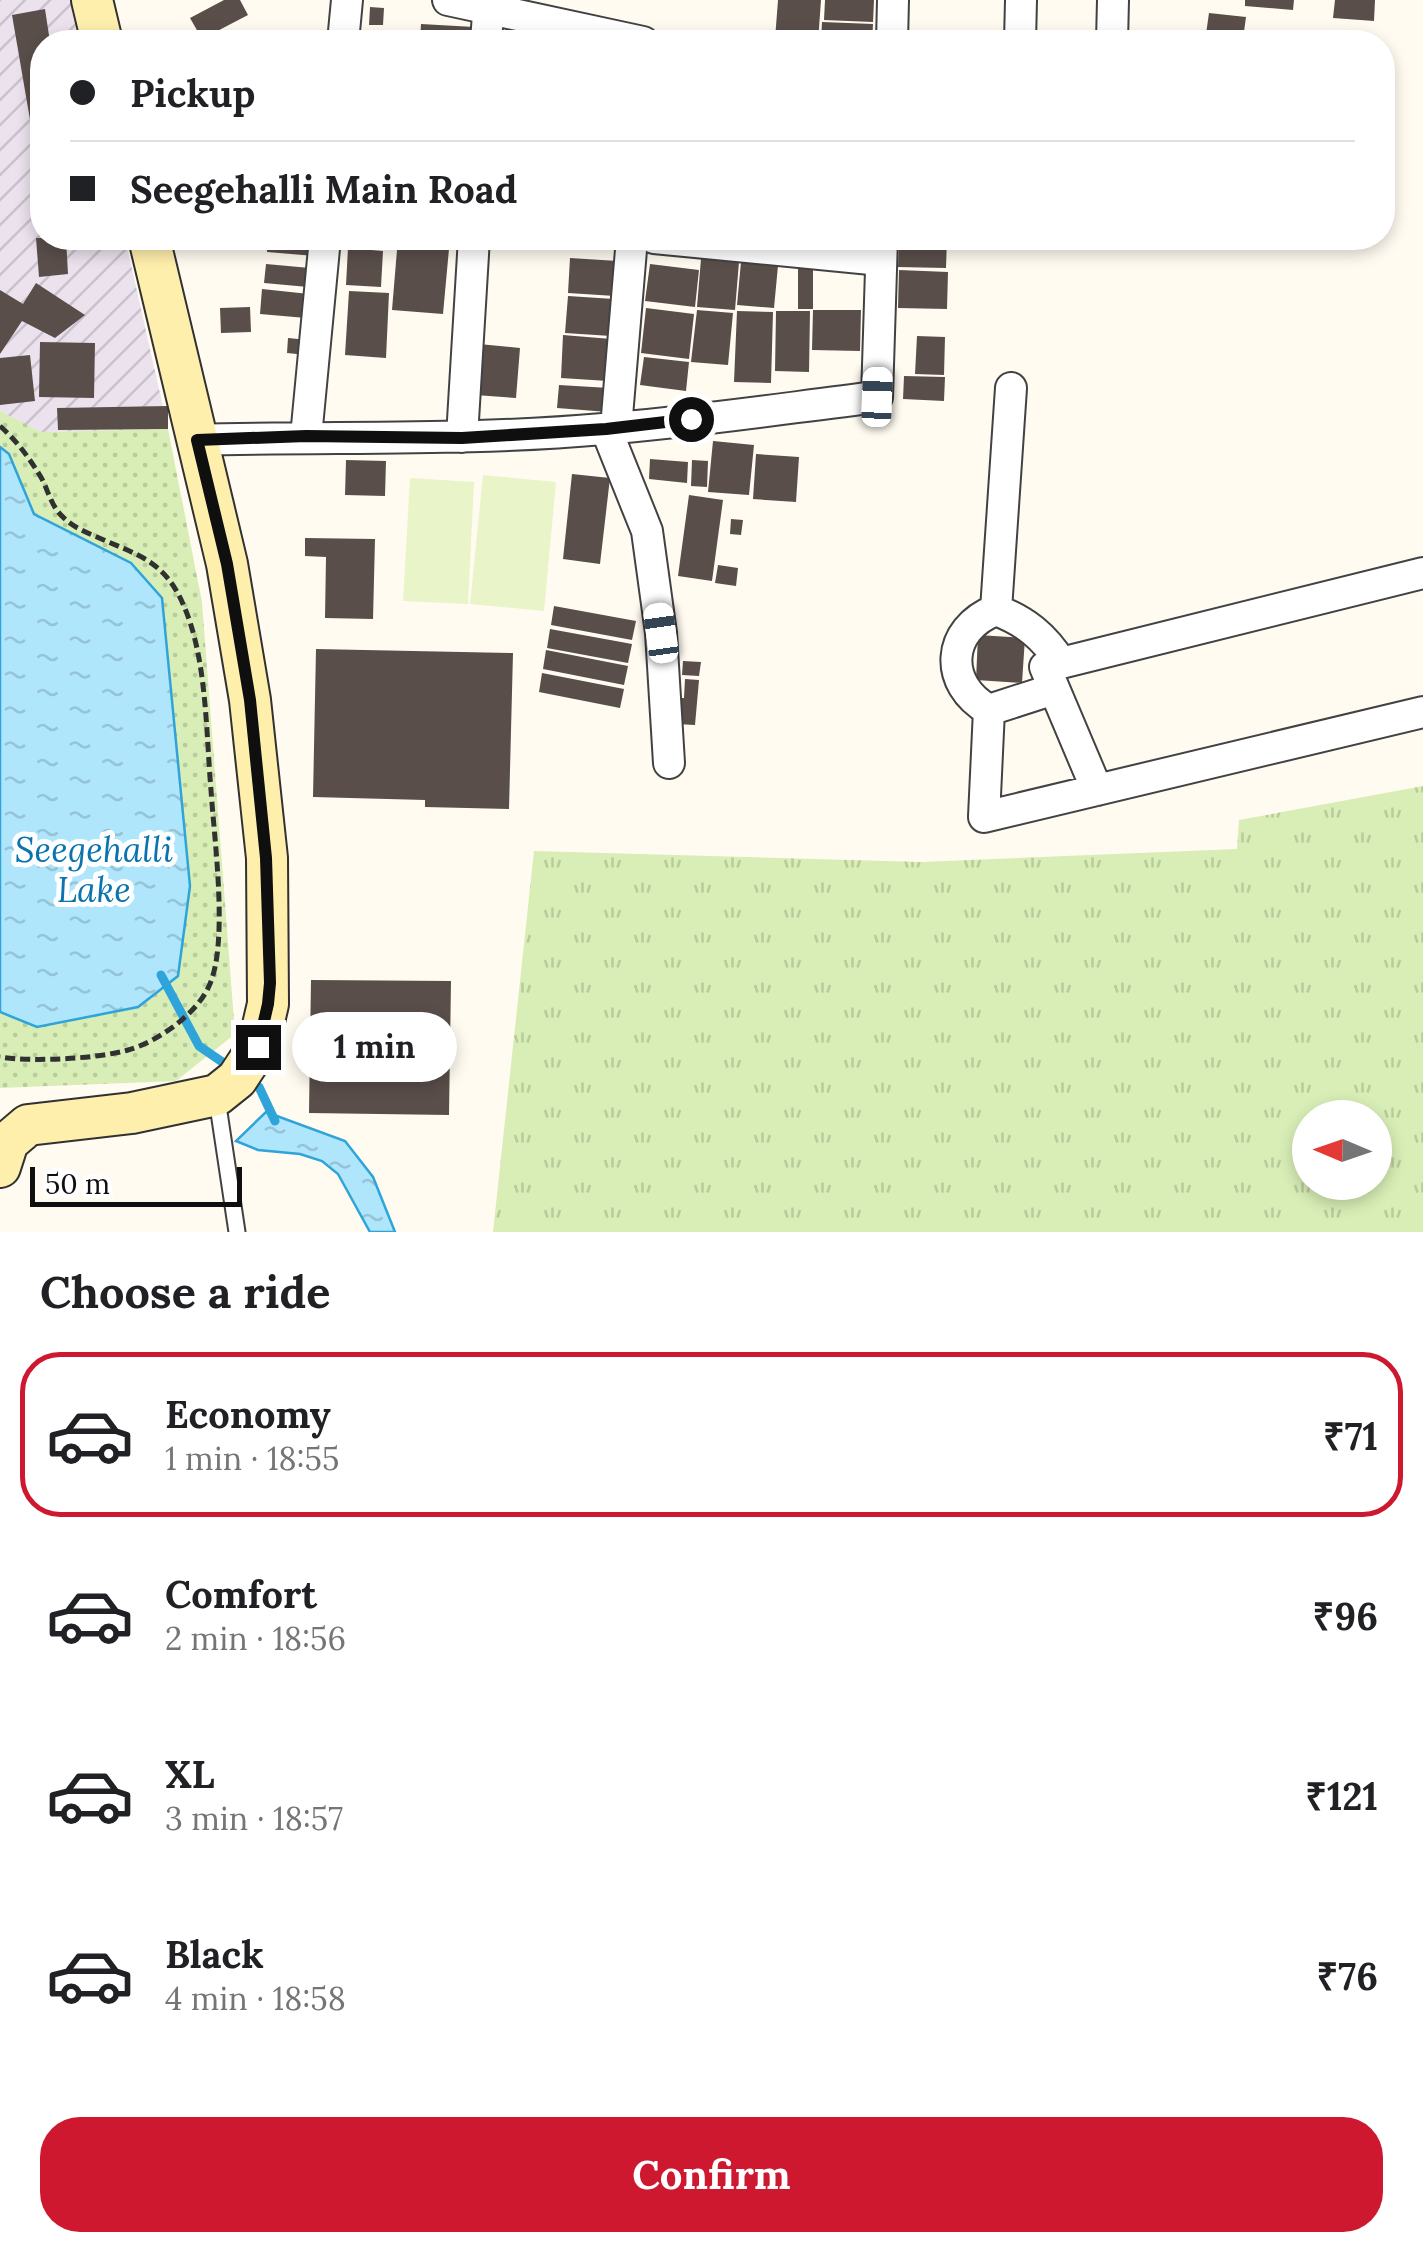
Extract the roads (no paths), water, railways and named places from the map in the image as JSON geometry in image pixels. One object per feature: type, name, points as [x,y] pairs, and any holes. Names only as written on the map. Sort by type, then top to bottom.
[{"type":"street","points":[[92,0],[99,30]]},
{"type":"street","points":[[344,30],[347,0]]},
{"type":"street","points":[[448,0],[489,4],[594,30]]},
{"type":"street","points":[[892,30],[893,0]]},
{"type":"street","points":[[1021,30],[1022,0]]},
{"type":"street","points":[[1112,30],[1113,0]]},
{"type":"street","points":[[487,30],[489,4]]},
{"type":"street","points":[[0,1168],[8,1142],[28,1126],[132,1114],[216,1095],[237,1080],[258,1047],[268,1004],[266,858],[250,700],[227,564],[152,250]]},
{"type":"street","points":[[306,436],[323,250]]},
{"type":"street","points":[[462,438],[473,250]]},
{"type":"street","points":[[631,250],[611,428],[648,531],[661,633],[669,763]]},
{"type":"street","points":[[197,440],[306,436],[462,438],[611,428],[877,397],[881,250]]},
{"type":"street","points":[[996,610],[1011,388]]},
{"type":"street","points":[[989,710],[1058,676],[1423,573]]},
{"type":"street","points":[[996,610],[1040,636],[1097,790]]},
{"type":"street","points":[[989,710],[967,694],[956,655],[965,632],[996,610]]},
{"type":"street","points":[[989,710],[984,817],[1423,712]]},
{"type":"lane","points":[[216,1095],[237,1232]]},
{"type":"water","name":"Seegehalli Lake","points":[[0,447],[9,454],[34,514],[131,563],[162,598],[190,886],[178,976],[138,1007],[37,1027],[0,1012]]},
{"type":"water","points":[[266,1112],[345,1141],[373,1177],[395,1232],[370,1232],[338,1174],[322,1161],[300,1154],[258,1150],[236,1141]]},
{"type":"waterway","points":[[161,975],[199,1046],[231,1068]]},
{"type":"waterway","points":[[259,1087],[275,1121]]}]
